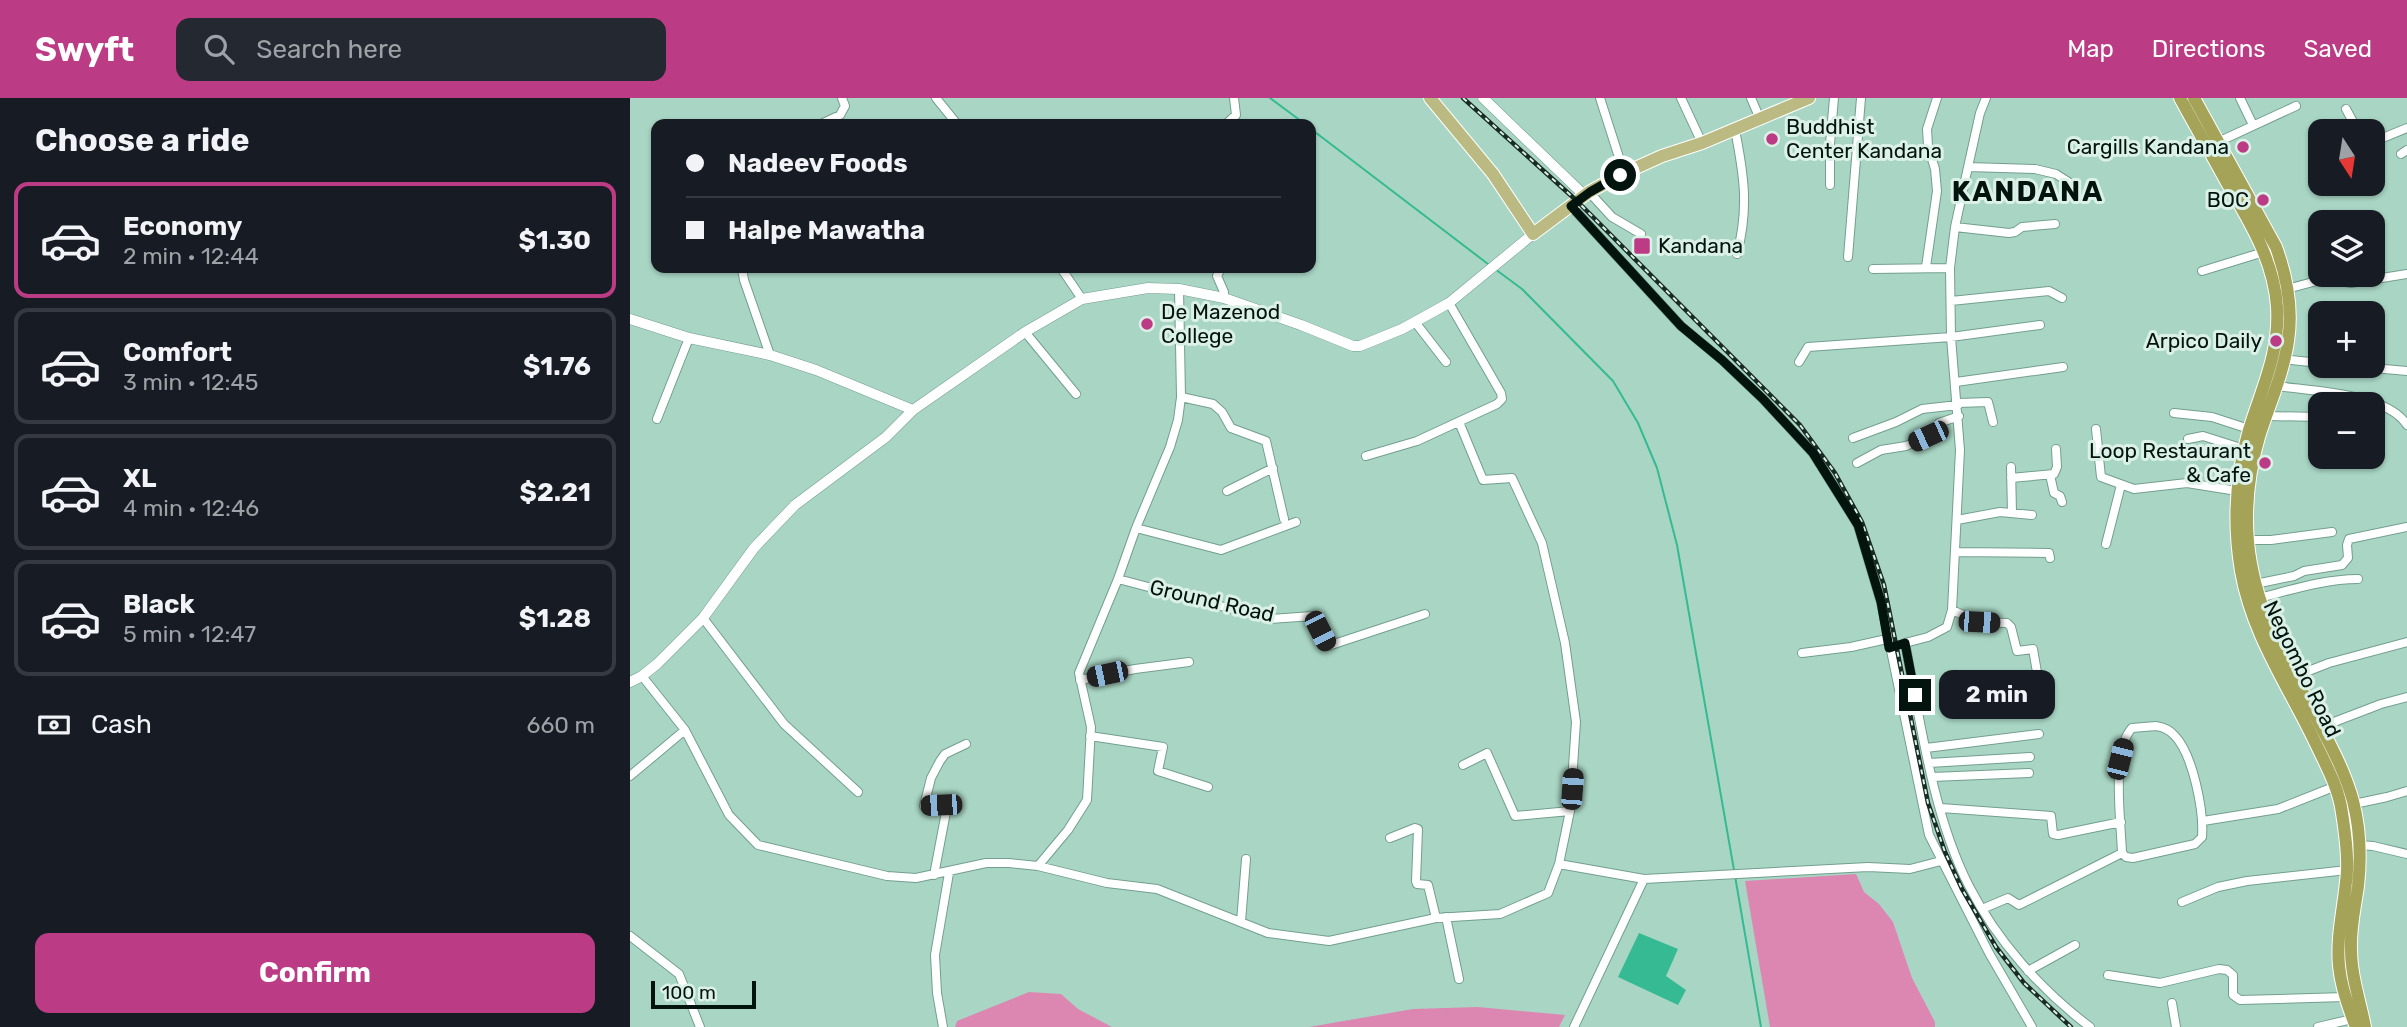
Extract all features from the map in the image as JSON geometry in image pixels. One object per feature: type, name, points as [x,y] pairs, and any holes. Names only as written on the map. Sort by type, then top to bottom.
[{"type":"highway","name":"Negombo Road","points":[[2180,98],[2245,212],[2264,251],[2274,282],[2279,359],[2277,386],[2261,415],[2249,429],[2237,491],[2236,536],[2252,617],[2336,786],[2345,833],[2347,870],[2339,938],[2339,965],[2345,997],[2354,1023]]},
{"type":"highway","name":"Negombo Road","points":[[2194,98],[2276,247],[2287,289],[2290,326],[2261,415],[2250,481],[2248,540],[2255,584],[2273,636],[2340,765],[2354,804],[2358,879],[2351,951],[2353,979],[2365,1027]]},
{"type":"main road","points":[[1430,98],[1493,174],[1533,234],[1587,194],[1624,173],[1808,98]]},
{"type":"street","points":[[832,119],[840,115],[845,106],[842,98]]},
{"type":"street","points":[[936,98],[953,119]]},
{"type":"street","points":[[1232,119],[1236,116],[1234,98]]},
{"type":"street","points":[[1483,98],[1612,217],[1641,234]]},
{"type":"street","points":[[1600,98],[1624,173]]},
{"type":"street","points":[[1681,98],[1702,143]]},
{"type":"street","points":[[1751,98],[1760,119]]},
{"type":"street","points":[[1830,184],[1829,144],[1834,98]]},
{"type":"street","points":[[1848,257],[1861,98]]},
{"type":"street","points":[[1926,267],[1937,191],[1927,130],[1937,98]]},
{"type":"street","points":[[1889,648],[1928,638],[1947,627],[1952,610],[1960,450],[1951,337],[1950,268],[1955,227],[1980,113],[1986,98]]},
{"type":"street","points":[[2240,98],[2253,125]]},
{"type":"street","points":[[2218,142],[2296,106]]},
{"type":"street","points":[[2346,109],[2351,119]]},
{"type":"street","points":[[2385,138],[2407,128]]},
{"type":"street","points":[[1735,130],[1744,170],[1745,204],[1744,228],[1737,254]]},
{"type":"street","points":[[1968,166],[2035,169],[2056,174],[2073,185]]},
{"type":"street","points":[[1571,206],[1681,326],[1763,399],[1813,453],[1858,525],[1881,602],[1929,835],[1989,953],[2032,1027]]},
{"type":"street","points":[[1955,227],[2009,233],[2022,226],[2055,224]]},
{"type":"street","points":[[630,682],[642,676],[703,618],[754,548],[794,505],[886,437],[913,410],[1025,332],[1082,299],[1124,290],[1179,289],[1224,298],[1353,346],[1367,344],[1449,303],[1533,234]]},
{"type":"street","points":[[2202,271],[2264,251]]},
{"type":"street","points":[[1872,269],[1950,268]]},
{"type":"street","points":[[743,273],[770,355]]},
{"type":"street","points":[[1064,273],[1082,299]]},
{"type":"street","points":[[1219,273],[1217,276],[1224,298]]},
{"type":"street","points":[[2385,278],[2407,274]]},
{"type":"street","points":[[2287,289],[2308,284]]},
{"type":"street","points":[[1038,866],[1068,830],[1087,800],[1091,727],[1079,673],[1178,421],[1181,397],[1179,289]]},
{"type":"street","points":[[1951,301],[2049,291],[2062,298]]},
{"type":"street","points":[[1366,456],[1417,441],[1497,404],[1502,399],[1449,303]]},
{"type":"street","points":[[630,319],[690,338],[770,355],[816,370],[913,410]]},
{"type":"street","points":[[1415,322],[1446,362]]},
{"type":"street","points":[[1799,362],[1808,346],[1951,337],[2040,325]]},
{"type":"street","points":[[1025,332],[1076,394]]},
{"type":"street","points":[[657,419],[690,338]]},
{"type":"street","points":[[2279,359],[2308,362]]},
{"type":"street","points":[[1956,382],[2063,367]]},
{"type":"street","points":[[2385,369],[2407,371]]},
{"type":"street","points":[[2277,386],[2354,397],[2382,406],[2403,419],[2407,425]]},
{"type":"street","points":[[1181,397],[1213,404],[1222,412],[1231,428],[1266,441],[1284,519]]},
{"type":"street","points":[[1853,438],[1922,410],[1958,404],[1988,402],[1993,422]]},
{"type":"street","points":[[2174,413],[2213,417],[2249,429]]},
{"type":"street","points":[[2261,415],[2308,417]]},
{"type":"street","points":[[1857,463],[1881,450],[1906,446],[1928,436],[1936,432],[1939,423],[1959,416]]},
{"type":"street","points":[[642,676],[685,730],[729,815],[758,845],[887,876],[916,878],[986,863],[1038,866],[1107,883],[1157,889],[1268,933],[1329,941],[1436,918],[1500,914],[1548,893],[1559,864],[1570,811],[1576,722],[1565,643],[1542,543],[1512,478],[1483,480],[1459,422]]},
{"type":"street","points":[[2096,429],[2101,477],[2134,489],[2187,483],[2237,491]]},
{"type":"street","points":[[2188,439],[2203,436],[2244,449]]},
{"type":"street","points":[[2011,478],[2054,474],[2057,467],[2056,449]]},
{"type":"street","points":[[2011,467],[2012,513]]},
{"type":"street","points":[[1227,491],[1273,468]]},
{"type":"street","points":[[2050,475],[2054,493],[2060,496],[2062,502]]},
{"type":"street","points":[[2106,544],[2121,485]]},
{"type":"street","points":[[1957,520],[2000,512],[2032,515]]},
{"type":"street","points":[[1136,528],[1221,550],[1296,522]]},
{"type":"street","points":[[2255,584],[2294,576],[2304,571],[2342,565],[2348,558],[2349,539],[2407,527]]},
{"type":"street","points":[[2248,540],[2271,540],[2332,532]]},
{"type":"street","points":[[1955,552],[2049,552],[2050,558]]},
{"type":"street","name":"Ground Road","points":[[1118,579],[1270,619],[1313,616],[1328,646],[1425,614]]},
{"type":"street","points":[[2259,598],[2344,579],[2358,579]]},
{"type":"street","points":[[1952,610],[1979,622],[2007,623],[2011,627],[2017,651],[2033,649],[2044,713]]},
{"type":"street","points":[[703,618],[784,724],[858,792]]},
{"type":"street","points":[[1802,653],[1887,639]]},
{"type":"street","points":[[2293,677],[2329,663],[2407,642]]},
{"type":"street","points":[[1905,643],[1932,777],[1950,838],[1968,884],[1982,909],[2028,971],[2090,1027]]},
{"type":"street","points":[[1080,680],[1135,668],[1189,662]]},
{"type":"street","points":[[2321,727],[2407,697]]},
{"type":"street","points":[[2164,727],[2176,736],[2189,761],[2203,821],[2202,837],[2194,844],[2133,858],[2122,853],[2120,759],[2126,734],[2132,728],[2164,727]]},
{"type":"street","points":[[630,776],[685,730]]},
{"type":"street","points":[[1926,748],[2039,734]]},
{"type":"street","points":[[1090,736],[1163,747],[1158,771],[1208,787]]},
{"type":"street","points":[[934,875],[946,812],[941,805],[924,806],[928,788],[946,754],[966,744]]},
{"type":"street","points":[[1463,765],[1487,753],[1515,816],[1570,811]]},
{"type":"street","points":[[1929,763],[2030,757]]},
{"type":"street","points":[[1932,777],[2029,773]]},
{"type":"street","points":[[2203,821],[2278,808],[2336,786]]},
{"type":"street","points":[[2354,804],[2407,791]]},
{"type":"street","points":[[1941,808],[2051,816],[2053,834],[2058,835],[2121,822]]},
{"type":"street","points":[[1390,838],[1418,829],[1416,881],[1417,884],[1428,885],[1436,918]]},
{"type":"street","points":[[2358,845],[2407,853]]},
{"type":"street","points":[[1982,909],[2008,898],[2019,905],[2122,853]]},
{"type":"street","points":[[1241,922],[1247,859]]},
{"type":"street","points":[[1559,864],[1644,879],[1868,867],[1910,869],[1941,861]]},
{"type":"street","points":[[2182,902],[2218,887],[2247,881],[2347,870]]},
{"type":"street","points":[[943,1027],[934,955],[949,873]]},
{"type":"street","points":[[1574,1027],[1644,879]]},
{"type":"street","points":[[1446,917],[1459,979]]},
{"type":"street","points":[[630,936],[679,974],[700,1027]]},
{"type":"street","points":[[2028,971],[2075,945]]},
{"type":"street","points":[[2108,975],[2160,983],[2219,969],[2227,970],[2232,975],[2233,995],[2240,1000],[2345,997]]},
{"type":"street","points":[[2172,1003],[2176,1027]]},
{"type":"street","points":[[2318,1027],[2354,1023]]},
{"type":"shaded area","points":[[1856,874],[1864,892],[1879,904],[1893,922],[1912,978],[1935,1022],[1935,1027],[1770,1027],[1745,881]]},
{"type":"shaded area","points":[[1639,933],[1678,949],[1666,976],[1686,990],[1678,1005],[1618,977]]},
{"type":"shaded area","points":[[1029,992],[1061,994],[1078,1009],[1112,1027],[955,1027],[957,1021]]},
{"type":"shaded area","points":[[1478,1007],[1565,1015],[1559,1027],[1309,1027],[1413,1009]]},
{"type":"waterway","points":[[1270,98],[1298,119]]},
{"type":"waterway","points":[[1316,133],[1488,264]]},
{"type":"waterway","points":[[1495,269],[1522,289],[1613,381],[1638,423],[1657,468],[1677,545],[1734,870]]},
{"type":"waterway","points":[[1735,876],[1761,1027]]},
{"type":"railway","points":[[1463,98],[1577,201],[1800,425],[1835,473],[1862,522],[1884,585],[1928,803],[1945,852],[1962,889],[1996,947],[2024,983],[2071,1027]]},
{"type":"place","name":"Buddhist Center Kandana","points":[[1772,139]]},
{"type":"place","name":"Cargills Kandana","points":[[2243,147]]},
{"type":"place","name":"BOC","points":[[2263,200]]},
{"type":"place","name":"Kandana","points":[[1642,246]]},
{"type":"place","name":"De Mazenod College","points":[[1147,324]]},
{"type":"place","name":"Arpico Daily","points":[[2276,341]]},
{"type":"place","name":"Loop Restaurant & Cafe","points":[[2265,463]]},
{"type":"district","name":"KANDANA","points":[[2028,191]]},
{"type":"route","points":[[1620,175],[1571,206],[1681,326],[1763,399],[1813,453],[1858,525],[1881,602],[1889,648],[1905,643],[1915,695]]}]
